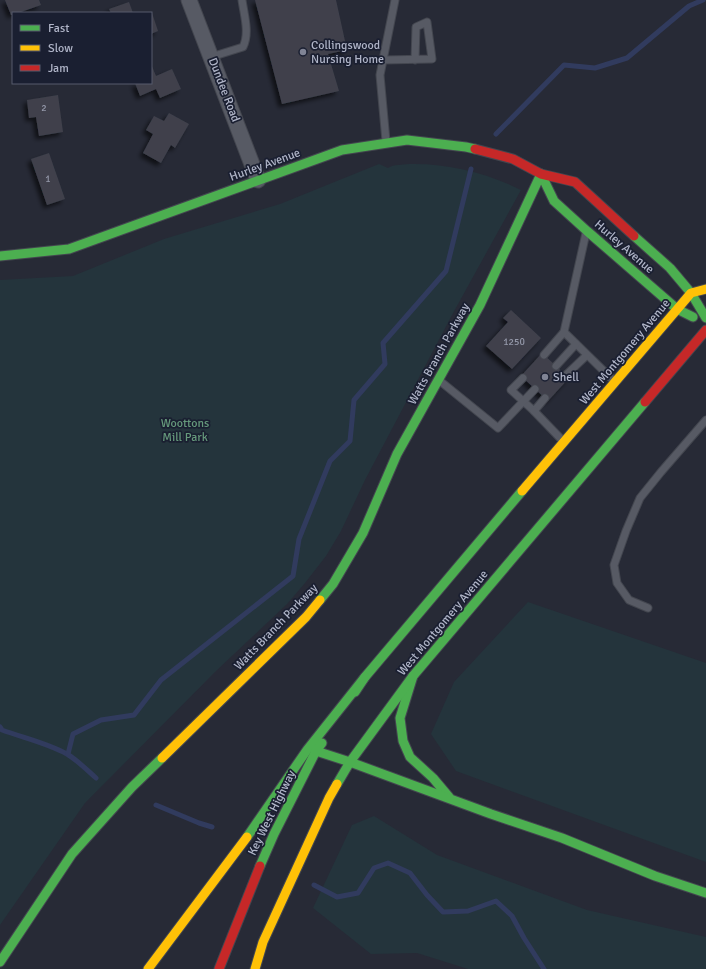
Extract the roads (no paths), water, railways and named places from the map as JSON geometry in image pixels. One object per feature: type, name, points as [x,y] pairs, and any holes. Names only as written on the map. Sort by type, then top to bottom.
[{"type":"main road","name":"Hurley Avenue","points":[[0,256],[68,249],[342,150],[407,140],[466,147],[513,159],[541,174],[575,182],[670,268],[691,293],[706,318]]},
{"type":"main road","name":"Hurley Avenue","points":[[541,174],[554,201],[587,231],[677,309],[706,323]]},
{"type":"main road","name":"Watts Branch Parkway","points":[[0,962],[77,849],[132,787],[306,617],[333,584],[363,533],[397,454],[480,305],[541,174]]},
{"type":"main road","points":[[691,293],[706,289]]},
{"type":"main road","name":"West Montgomery Avenue","points":[[365,677],[691,293]]},
{"type":"main road","name":"West Montgomery Avenue","points":[[255,969],[263,942],[326,805],[350,762],[413,676],[706,330]]},
{"type":"main road","points":[[413,676],[400,718],[403,740],[410,757],[433,778],[451,799]]},
{"type":"main road","points":[[148,969],[241,846],[307,750],[365,677]]},
{"type":"main road","name":"Key West Highway","points":[[219,969],[254,879],[274,834],[316,751],[365,677]]},
{"type":"main road","points":[[316,751],[562,838],[655,876],[706,894]]},
{"type":"street","name":"Dundee Road","points":[[189,0],[258,180]]},
{"type":"lane","points":[[211,57],[243,47],[246,40],[246,26],[242,0]]},
{"type":"lane","points":[[386,143],[380,74],[395,0]]},
{"type":"lane","points":[[383,60],[415,60],[432,59],[427,22],[416,28],[415,60]]},
{"type":"lane","points":[[544,355],[564,332],[587,231]]},
{"type":"lane","points":[[564,332],[615,382]]},
{"type":"lane","points":[[556,366],[576,344]]},
{"type":"lane","points":[[566,376],[587,355]]},
{"type":"lane","points":[[523,378],[511,390],[524,400],[564,442]]},
{"type":"lane","points":[[438,380],[498,428],[535,389]]},
{"type":"lane","points":[[534,411],[545,398]]},
{"type":"lane","points":[[648,608],[629,600],[617,583],[614,565],[640,498],[706,420]]},
{"type":"waterway","points":[[496,134],[564,65],[595,68],[627,58],[689,6],[703,0]]},
{"type":"waterway","points":[[68,754],[73,734],[101,720],[134,715],[161,680],[293,576],[299,539],[330,461],[350,441],[354,400],[385,364],[383,343],[446,271],[471,169]]},
{"type":"waterway","points":[[0,727],[2,730],[67,754],[96,778]]},
{"type":"waterway","points":[[156,805],[212,827]]},
{"type":"waterway","points":[[314,885],[337,897],[358,893],[374,868],[388,863],[410,873],[427,895],[443,912],[468,911],[496,901],[512,916],[544,969]]},
{"type":"place","name":"Collingswood Nursing Home","points":[[303,52]]},
{"type":"place","name":"Shell","points":[[545,377]]},
{"type":"park label","name":"Woottons Mill Park","points":[[185,430]]}]
